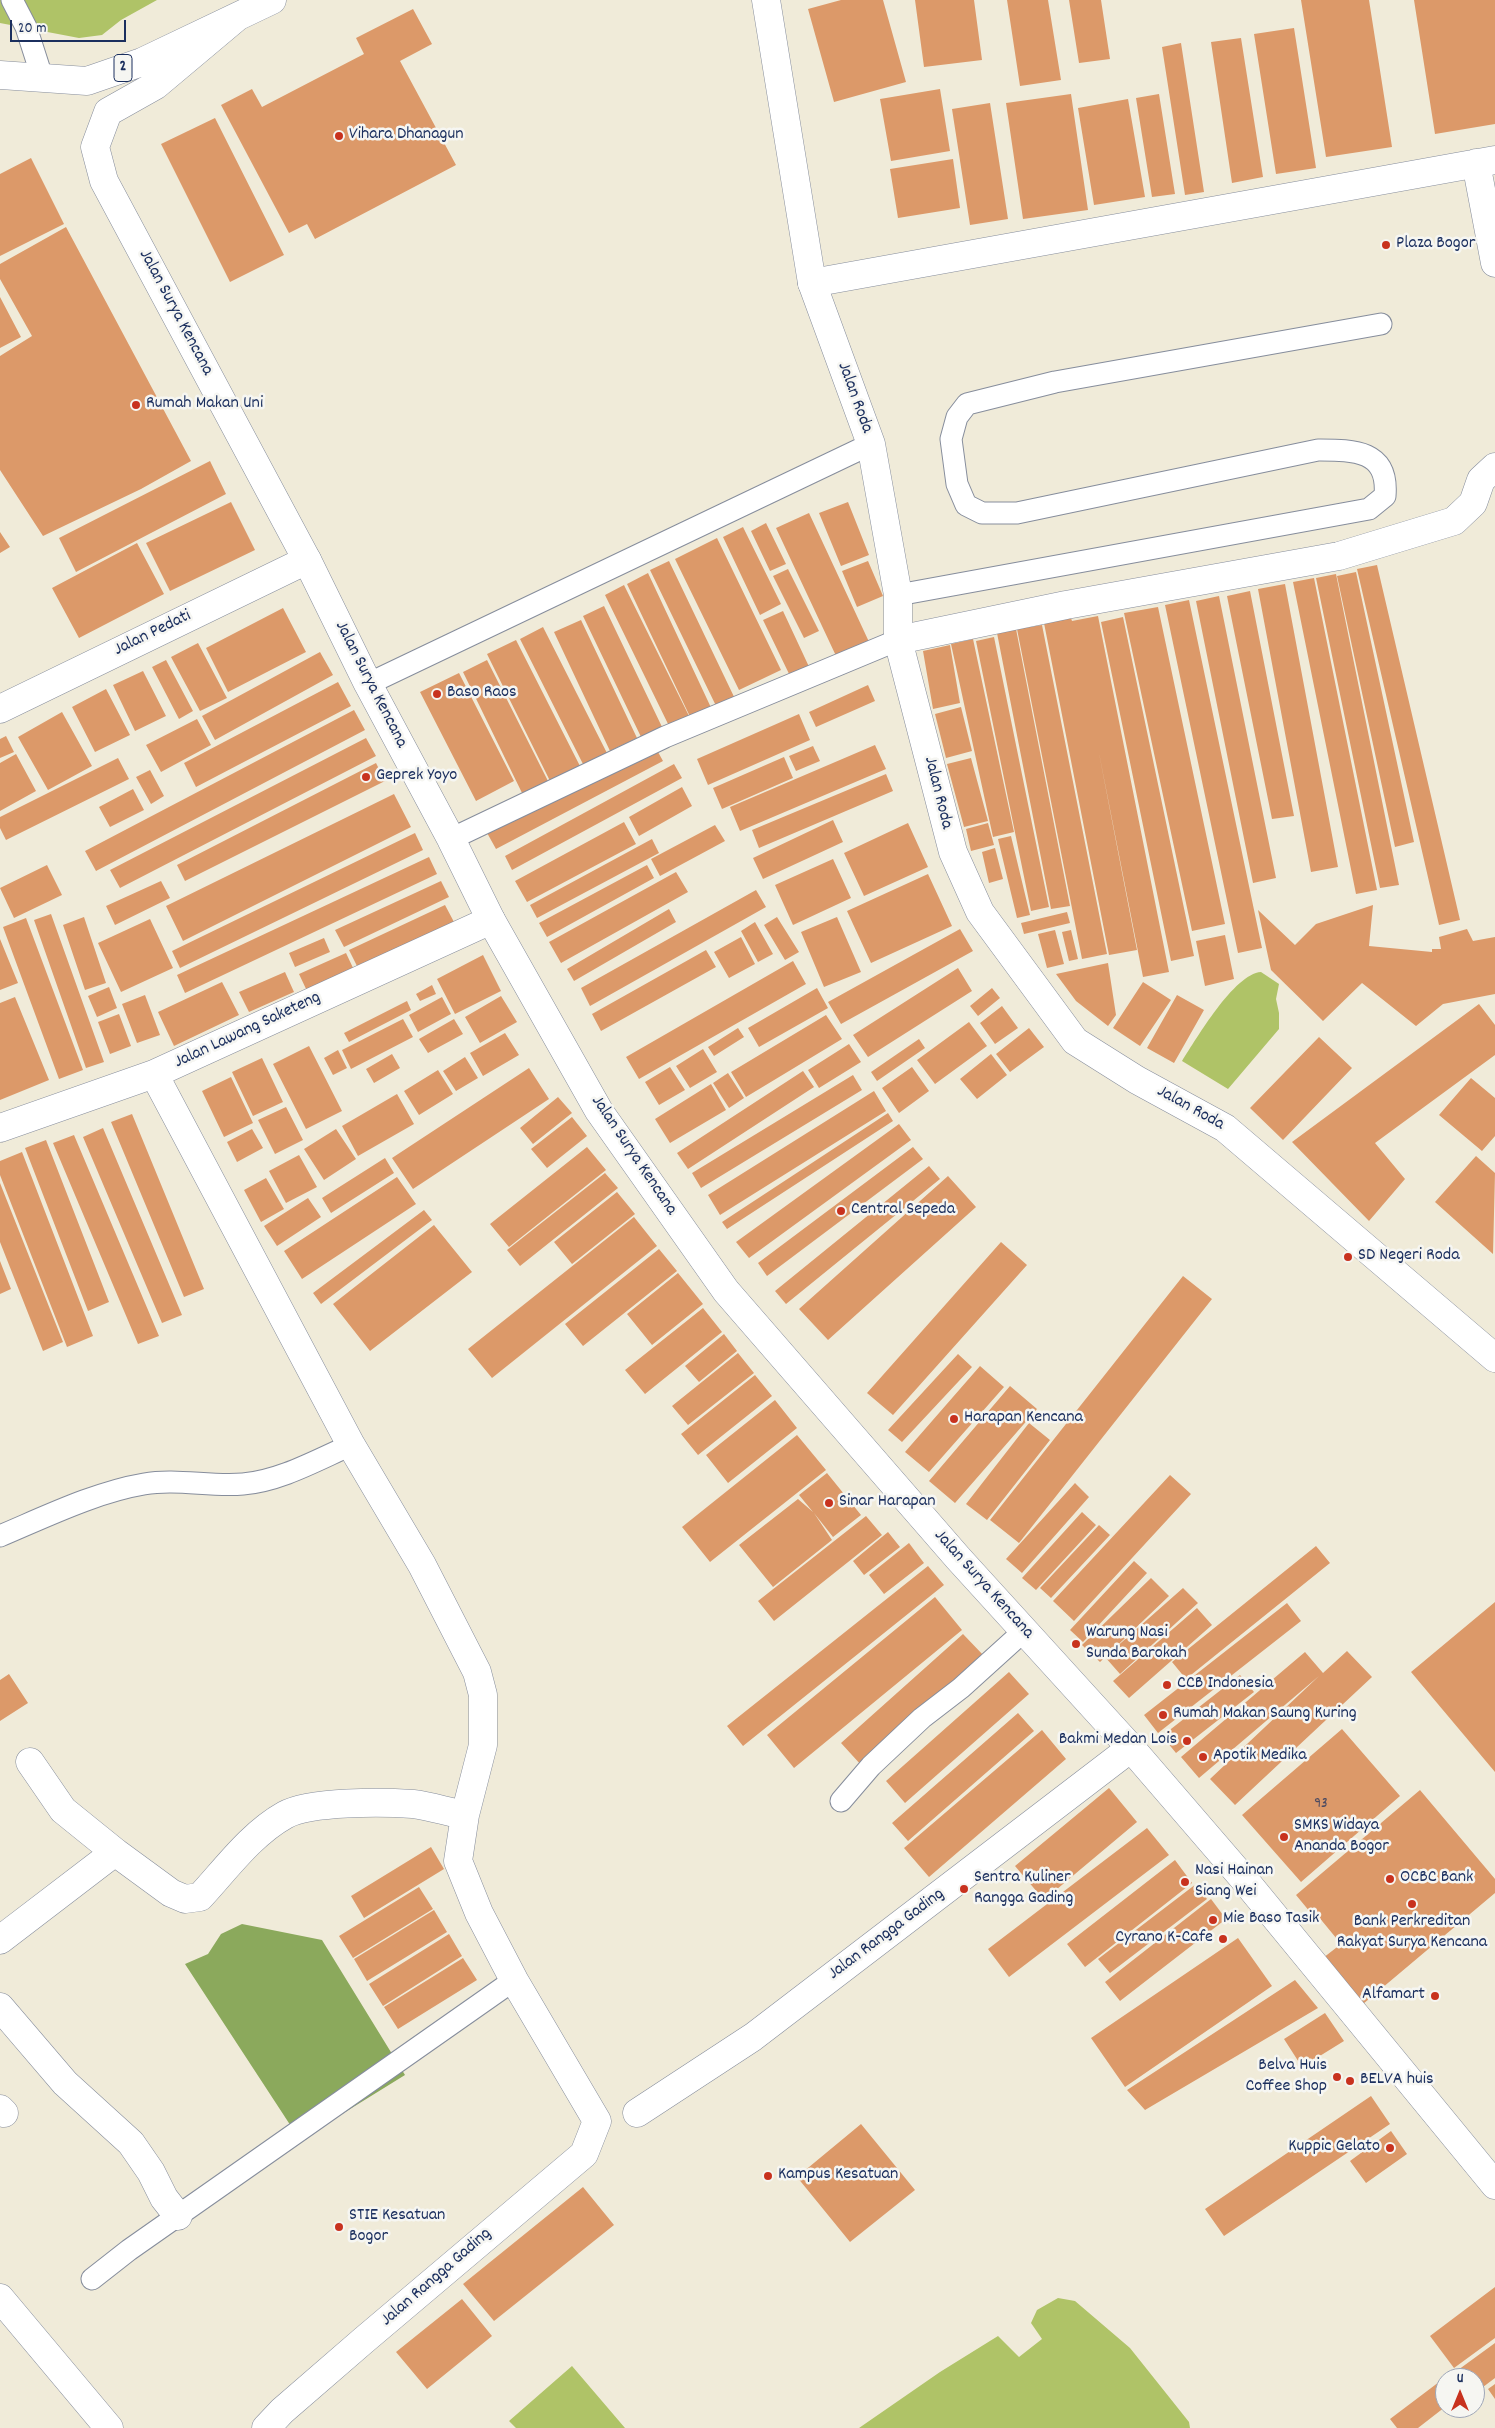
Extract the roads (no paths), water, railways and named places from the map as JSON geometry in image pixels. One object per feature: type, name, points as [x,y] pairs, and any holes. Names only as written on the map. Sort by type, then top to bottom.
[{"type":"street","name":"2","points":[[0,75],[43,80],[87,81],[142,62],[272,0]]},
{"type":"street","name":"Jalan Roda","points":[[766,0],[812,283],[872,444],[898,594],[898,640],[953,852],[980,912],[1075,1041],[1137,1080],[1225,1128],[1495,1358]]},
{"type":"street","name":"Jalan Surya Kencana","points":[[237,17],[156,85],[108,112],[95,146],[104,181],[307,560],[368,684],[451,840],[491,920],[600,1111],[726,1291],[1024,1631],[1131,1748],[1243,1878],[1358,2014],[1495,2185]]},
{"type":"street","points":[[812,283],[1486,161],[1495,263]]},
{"type":"street","points":[[898,640],[1076,603],[1339,556],[1454,521],[1474,503],[1481,480],[1495,467]]},
{"type":"street","name":"Jalan Pedati","points":[[0,709],[307,560]]},
{"type":"street","name":"Jalan Lawang Saketeng","points":[[0,1128],[154,1074],[491,920]]},
{"type":"street","points":[[154,1074],[351,1445],[422,1565],[477,1672],[484,1696],[483,1745],[465,1815],[458,1861],[479,1913],[514,1980]]},
{"type":"street","name":"Jalan Rangga Gading","points":[[638,2113],[753,2037],[1131,1748]]},
{"type":"street","points":[[30,1762],[62,1810],[115,1852],[172,1893],[185,1899],[200,1897],[260,1833],[286,1814],[320,1806],[414,1804],[465,1815]]},
{"type":"street","points":[[0,1940],[115,1852]]},
{"type":"street","name":"Jalan Rangga Gading","points":[[266,2428],[282,2411],[364,2340],[584,2154],[597,2121],[514,1980]]},
{"type":"street","points":[[0,2007],[65,2084],[131,2143],[151,2172],[164,2198],[178,2216]]},
{"type":"street","points":[[0,2298],[109,2428]]},
{"type":"lane","points":[[12,0],[26,27],[43,80]]},
{"type":"lane","points":[[898,594],[1369,509],[1384,496],[1386,483],[1382,471],[1374,460],[1354,450],[1318,450],[1017,513],[982,513],[966,505],[957,484],[951,438],[956,417],[967,404],[986,398],[1054,382],[1381,324]]},
{"type":"lane","points":[[368,684],[872,444]]},
{"type":"lane","points":[[451,840],[665,737],[898,640]]},
{"type":"lane","points":[[0,1536],[115,1490],[144,1483],[242,1484],[262,1481],[351,1445]]},
{"type":"lane","points":[[840,1800],[922,1718],[961,1688],[1024,1631]]},
{"type":"lane","points":[[92,2279],[178,2216],[514,1980]]},
{"type":"place","name":"Vihara Dhanagun","points":[[339,136]]},
{"type":"place","name":"Plaza Bogor","points":[[1386,245]]},
{"type":"place","name":"Rumah Makan Uni","points":[[136,405]]},
{"type":"place","name":"Baso Raos","points":[[437,694]]},
{"type":"place","name":"Geprek Yoyo","points":[[366,777]]},
{"type":"place","name":"Central Sepeda","points":[[841,1211]]},
{"type":"place","name":"SD Negeri Roda","points":[[1348,1257]]},
{"type":"place","name":"Harapan Kencana","points":[[954,1419]]},
{"type":"place","name":"Sinar Harapan","points":[[829,1503]]},
{"type":"place","name":"Warung Nasi Sunda Barokah","points":[[1076,1644]]},
{"type":"place","name":"CCB Indonesia","points":[[1167,1685]]},
{"type":"place","name":"Rumah Makan Saung Kuring","points":[[1163,1715]]},
{"type":"place","name":"Bakmi Medan Lois","points":[[1187,1741]]},
{"type":"place","name":"Apotik Medika","points":[[1203,1757]]},
{"type":"place","name":"SMKS Widaya Ananda Bogor","points":[[1284,1837]]},
{"type":"place","name":"OCBC Bank","points":[[1390,1879]]},
{"type":"place","name":"Nasi Hainan Siang Wei","points":[[1185,1882]]},
{"type":"place","name":"Sentra Kuliner Rangga Gading","points":[[964,1889]]},
{"type":"place","name":"Bank Perkreditan Rakyat Surya Kencana","points":[[1412,1904]]},
{"type":"place","name":"Mie Baso Tasik","points":[[1213,1920]]},
{"type":"place","name":"Cyrano K-Cafe","points":[[1223,1939]]},
{"type":"place","name":"Alfamart","points":[[1435,1996]]},
{"type":"place","name":"Belva Huis Coffee Shop","points":[[1337,2077]]},
{"type":"place","name":"BELVA huis","points":[[1350,2081]]},
{"type":"place","name":"Kuppic Gelato","points":[[1390,2148]]},
{"type":"place","name":"Kampus Kesatuan","points":[[768,2176]]},
{"type":"place","name":"STIE Kesatuan Bogor","points":[[339,2227]]}]
